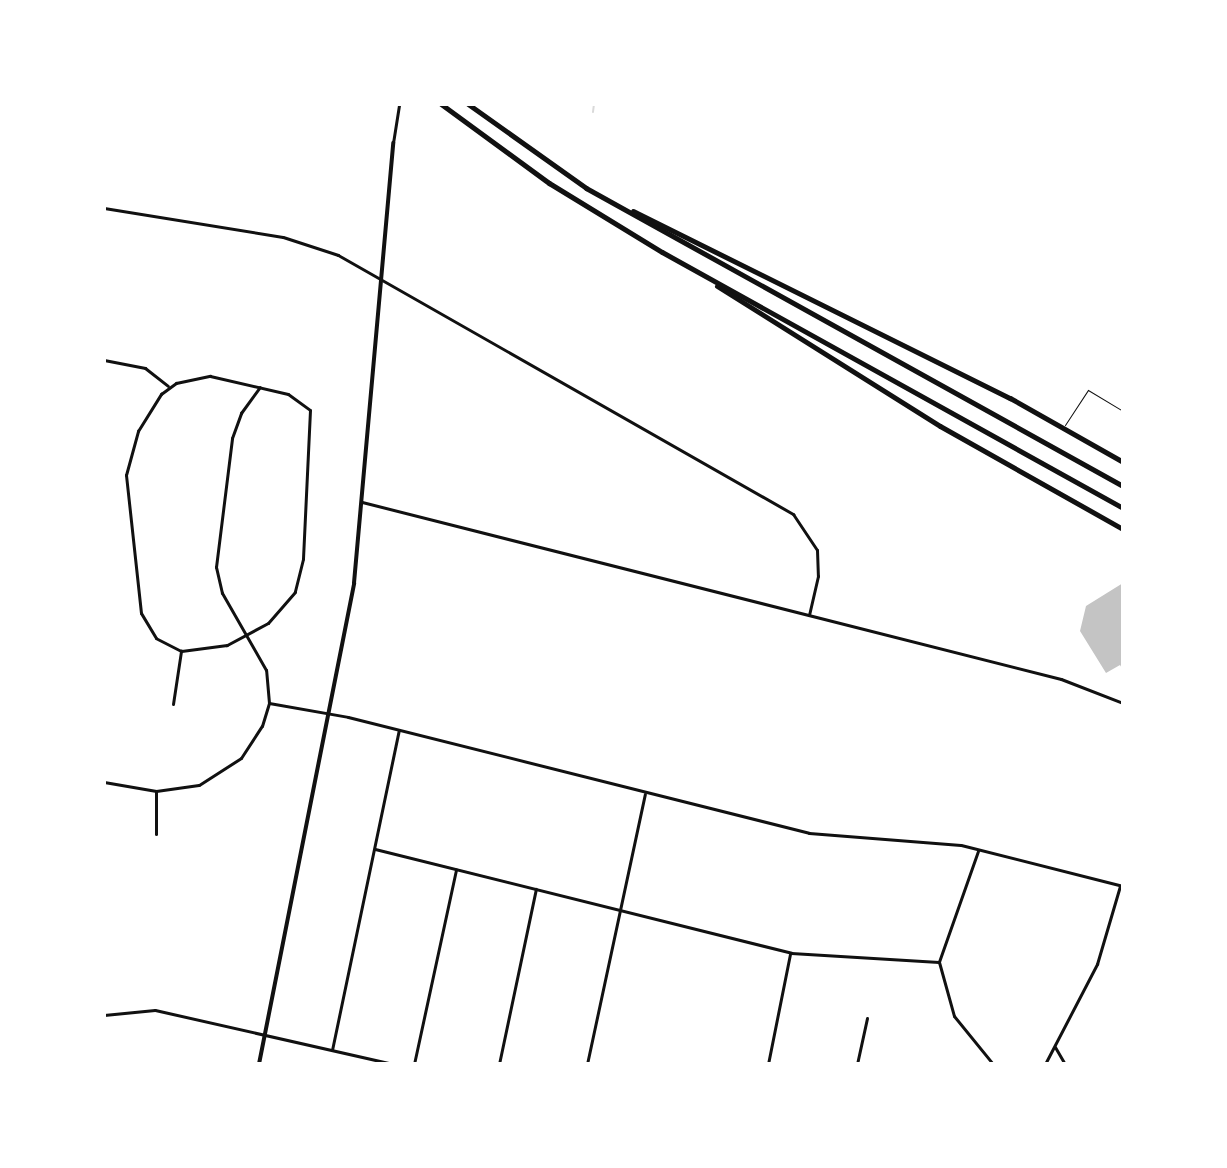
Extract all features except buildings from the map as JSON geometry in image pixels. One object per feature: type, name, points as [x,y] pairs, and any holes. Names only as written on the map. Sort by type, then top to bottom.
[{"type":"highway","points":[[441,104],[549,183],[952,434],[1123,529]]},
{"type":"highway","points":[[468,104],[605,198],[1123,486]]},
{"type":"highway","points":[[605,198],[692,237],[1123,462]]},
{"type":"highway","points":[[662,252],[1123,508]]},
{"type":"main road","points":[[259,1064],[346,636],[362,502],[393,143]]},
{"type":"street","points":[[393,143],[399,104]]},
{"type":"street","points":[[104,208],[283,237],[338,255],[793,514],[817,550],[818,576],[809,615]]},
{"type":"street","points":[[104,360],[145,368],[168,386]]},
{"type":"street","points":[[210,376],[260,387],[306,404],[313,428],[299,583],[279,614],[249,635],[219,648],[181,651],[156,638],[141,613],[126,494],[133,442],[168,386],[210,376]]},
{"type":"street","points":[[104,782],[156,791],[199,785],[236,763],[256,740],[269,703],[266,670],[219,585],[216,557],[234,432],[260,387]]},
{"type":"street","points":[[362,502],[1061,679],[1123,703]]},
{"type":"street","points":[[173,704],[181,651]]},
{"type":"street","points":[[269,703],[399,730],[827,837],[978,849],[1121,886],[1097,964],[1045,1064]]},
{"type":"street","points":[[332,1050],[399,730]]},
{"type":"street","points":[[156,791],[156,834]]},
{"type":"street","points":[[587,1064],[645,792]]},
{"type":"street","points":[[375,849],[791,953],[939,962]]},
{"type":"street","points":[[978,849],[939,962],[954,1016],[993,1064]]},
{"type":"street","points":[[414,1064],[456,869]]},
{"type":"street","points":[[499,1064],[536,889]]},
{"type":"street","points":[[768,1064],[791,953]]},
{"type":"street","points":[[104,1015],[140,1008],[393,1064]]},
{"type":"street","points":[[857,1064],[867,1018]]},
{"type":"street","points":[[1055,1047],[1065,1064]]},
{"type":"lane","points":[[1063,428],[1088,390],[1123,411]]},
{"type":"waterway","points":[[593,112],[594,104]]}]
